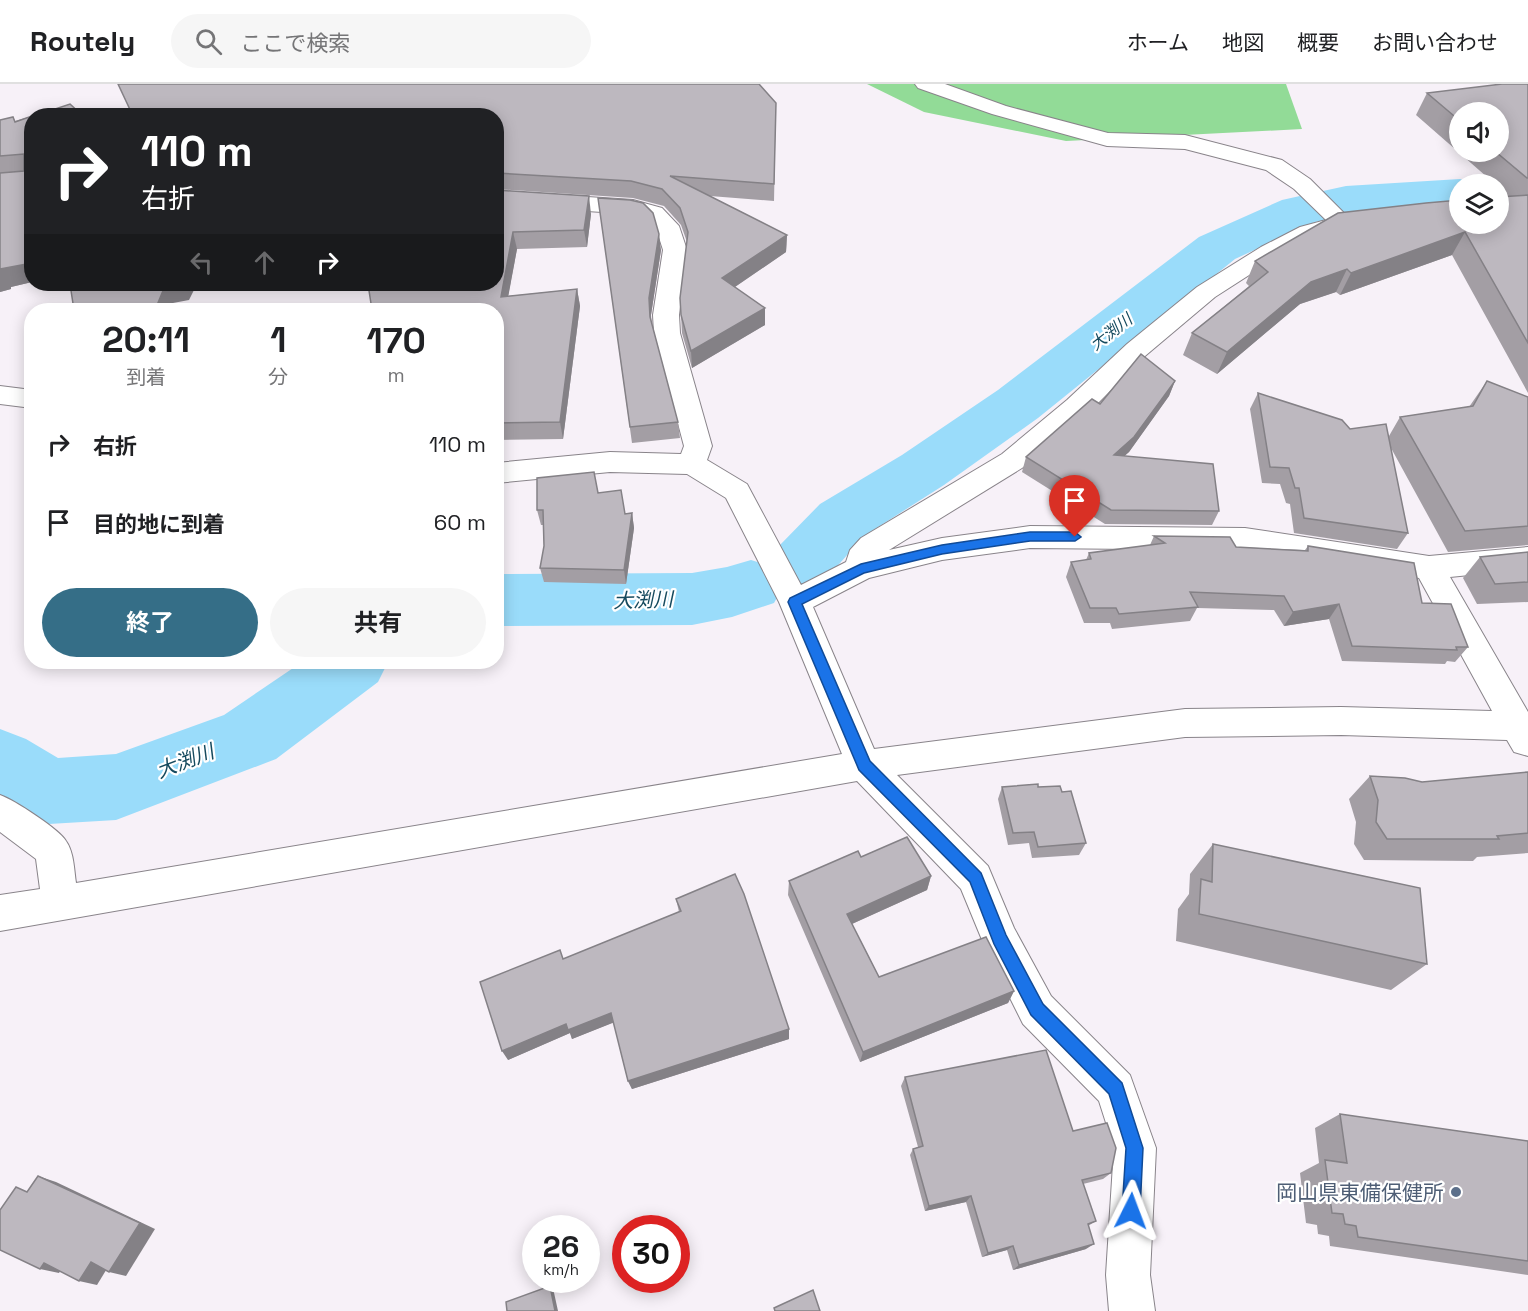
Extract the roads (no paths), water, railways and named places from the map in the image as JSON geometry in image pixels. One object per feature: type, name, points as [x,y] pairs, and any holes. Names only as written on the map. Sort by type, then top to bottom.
[{"type":"street","points":[[925,84],[999,110],[1107,139],[1185,142],[1274,165],[1302,184],[1337,219]]},
{"type":"street","points":[[504,199],[586,206],[633,207],[654,213],[667,226],[675,250],[666,315],[667,333],[698,446],[692,464]]},
{"type":"street","points":[[861,568],[861,558],[872,546],[1012,461],[1077,407],[1136,350],[1206,292],[1269,252],[1308,232],[1337,219],[1367,219]]},
{"type":"street","points":[[0,395],[24,398]]},
{"type":"street","points":[[504,472],[610,462],[692,464],[737,491],[795,602],[864,765],[975,878],[1000,939],[1037,1010],[1116,1089],[1135,1148],[1128,1275],[1132,1311]]},
{"type":"street","points":[[795,602],[861,568],[942,549],[1030,537],[1142,536],[1245,539],[1429,568],[1528,558]]},
{"type":"street","points":[[1429,568],[1524,732]]},
{"type":"street","points":[[0,913],[864,765],[1185,723],[1341,721],[1524,732]]},
{"type":"street","points":[[0,811],[54,851],[60,903]]},
{"type":"waterway","name":"大渕川","points":[[802,563],[842,520],[923,470],[1018,404],[1217,248],[1300,211],[1346,201],[1449,195]]},
{"type":"waterway","name":"大渕川","points":[[504,600],[692,599],[732,592],[751,585]]},
{"type":"waterway","name":"大渕川","points":[[0,761],[49,791],[116,787],[250,737],[344,669]]},
{"type":"place","name":"岡山県東備保健所","points":[[1456,1192]]}]
